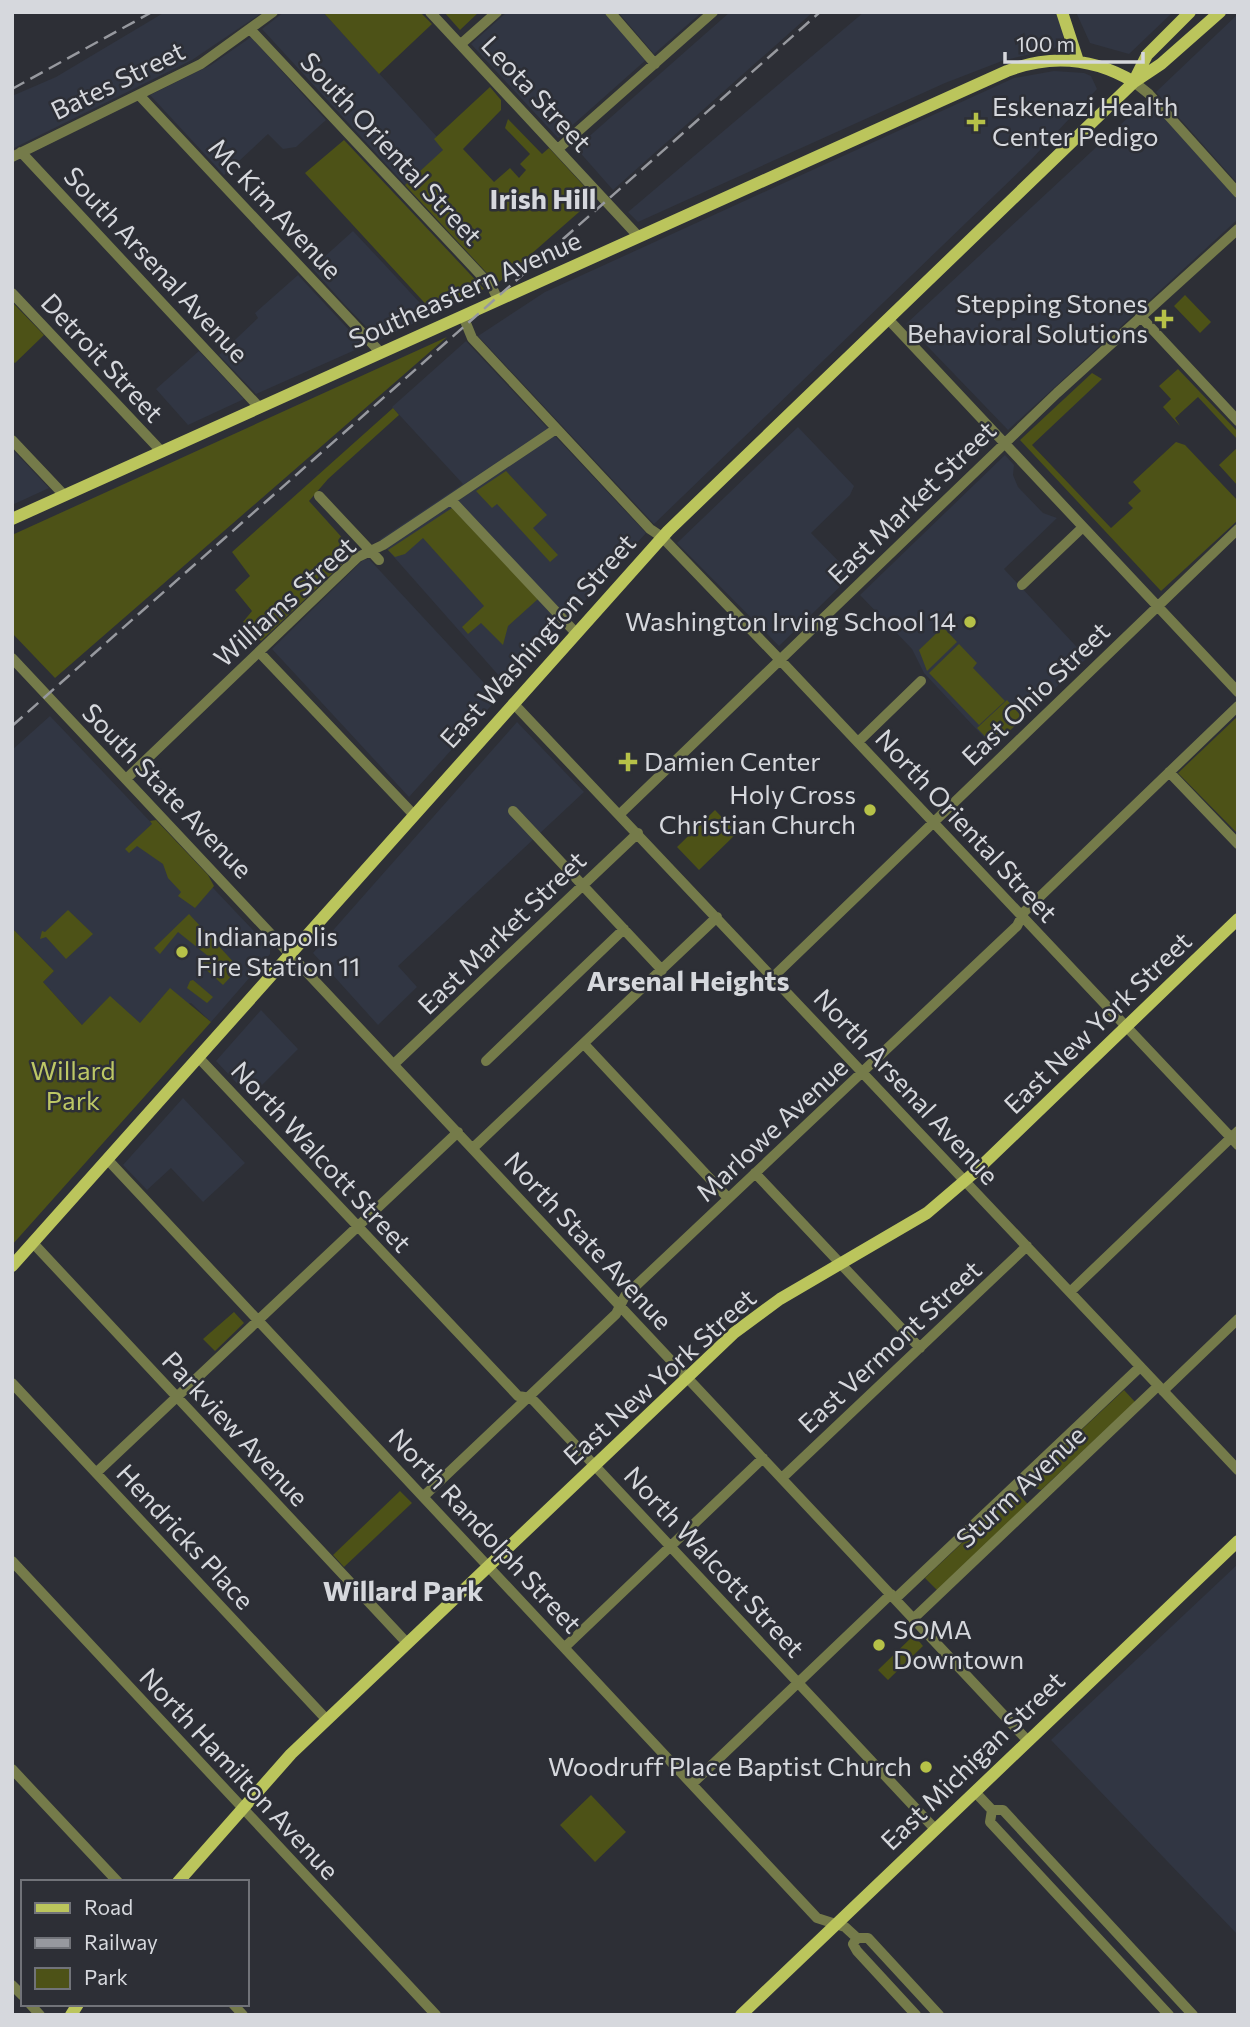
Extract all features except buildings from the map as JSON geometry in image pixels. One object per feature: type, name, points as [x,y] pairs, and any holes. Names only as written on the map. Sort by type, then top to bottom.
[{"type":"main road","points":[[1062,12],[1078,61]]},
{"type":"main road","name":"East Washington Street","points":[[1134,82],[1147,55],[1190,12]]},
{"type":"main road","name":"East Washington Street","points":[[12,1266],[662,537],[1134,82],[1161,64],[1220,12]]},
{"type":"main road","name":"Southeastern Avenue","points":[[12,519],[1007,71],[1048,61],[1078,61],[1114,69],[1134,82]]},
{"type":"main road","name":"East New York Street","points":[[180,1880],[242,1808],[327,1720],[756,1315],[915,1222],[965,1181],[1238,919]]},
{"type":"main road","name":"East Michigan Street","points":[[741,2015],[1238,1541]]},
{"type":"street","name":"Bates Street","points":[[17,154],[201,64],[273,12]]},
{"type":"street","name":"Leota Street","points":[[430,12],[638,236]]},
{"type":"street","points":[[461,44],[498,12]]},
{"type":"street","points":[[610,12],[655,64]]},
{"type":"street","points":[[558,149],[713,12]]},
{"type":"street","name":"South Oriental Street","points":[[250,29],[492,288],[498,300]]},
{"type":"street","points":[[1134,82],[1149,94],[1238,193]]},
{"type":"street","name":"Mc Kim Avenue","points":[[139,94],[381,353]]},
{"type":"street","name":"South Arsenal Avenue","points":[[17,154],[259,407]]},
{"type":"street","name":"East Market Street","points":[[620,814],[1004,444],[1140,316],[1238,229]]},
{"type":"street","name":"Detroit Street","points":[[12,293],[162,452]]},
{"type":"street","points":[[463,316],[472,338],[650,529],[662,537]]},
{"type":"street","points":[[1140,316],[1238,421]]},
{"type":"street","points":[[888,320],[1238,692]]},
{"type":"street","name":"Williams Street","points":[[126,779],[358,556],[383,545],[556,429]]},
{"type":"street","points":[[12,440],[64,495]]},
{"type":"street","points":[[319,496],[379,560]]},
{"type":"street","points":[[451,500],[576,633]]},
{"type":"street","points":[[1022,585],[1083,527]]},
{"type":"street","name":"East Ohio Street","points":[[773,976],[1238,529]]},
{"type":"street","name":"North Oriental Street","points":[[662,537],[1126,1027],[1236,1138]]},
{"type":"street","points":[[259,652],[414,815]]},
{"type":"street","name":"South State Avenue","points":[[12,658],[290,953]]},
{"type":"street","points":[[858,742],[921,681]]},
{"type":"street","name":"North Arsenal Avenue","points":[[513,704],[638,832],[1238,1470]]},
{"type":"street","name":"Marlowe Avenue","points":[[424,1496],[616,1314],[625,1296],[1017,926],[1021,917],[1238,706]]},
{"type":"street","points":[[1169,772],[1238,845]]},
{"type":"street","points":[[513,811],[662,970]]},
{"type":"street","name":"East Market Street","points":[[394,1064],[638,832]]},
{"type":"street","points":[[473,1148],[717,917]]},
{"type":"street","points":[[486,1061],[624,929]]},
{"type":"street","name":"North State Avenue","points":[[290,953],[1028,1741]]},
{"type":"street","points":[[584,1044],[728,1198]]},
{"type":"street","name":"North Walcott Street","points":[[198,1057],[518,1396],[532,1399],[935,1829]]},
{"type":"street","points":[[96,1473],[458,1132]]},
{"type":"street","points":[[1070,1292],[1236,1138]]},
{"type":"street","name":"North Randolph Street","points":[[107,1159],[817,1918],[845,1927],[857,1938],[868,1938],[939,2015]]},
{"type":"street","points":[[755,1173],[920,1348]]},
{"type":"street","name":"Parkview Avenue","points":[[33,1243],[407,1643]]},
{"type":"street","name":"East Vermont Street","points":[[782,1478],[1027,1246]]},
{"type":"street","name":"Sturm Avenue","points":[[913,1619],[1238,1319]]},
{"type":"street","name":"Sturm Avenue","points":[[692,1784],[798,1682],[1140,1367]]},
{"type":"street","name":"Hendricks Place","points":[[12,1383],[327,1720]]},
{"type":"street","points":[[565,1647],[763,1458]]},
{"type":"street","name":"North Hamilton Avenue","points":[[12,1561],[436,2015]]},
{"type":"street","points":[[12,1769],[116,1880]]},
{"type":"street","points":[[975,1792],[992,1810],[1003,1810],[1193,2015]]},
{"type":"street","points":[[992,1810],[990,1822],[1169,2015]]},
{"type":"street","points":[[857,1938],[853,1944],[857,1951],[916,2015]]},
{"type":"shaded area","points":[[165,12],[263,12],[192,60],[12,149],[12,96],[56,77]]},
{"type":"shaded area","points":[[284,12],[323,12],[448,149],[408,188],[262,29]]},
{"type":"shaded area","points":[[507,12],[605,12],[647,59],[558,138],[471,44]]},
{"type":"shaded area","points":[[618,12],[702,12],[654,54]]},
{"type":"shaded area","points":[[730,12],[813,12],[613,190],[576,148]]},
{"type":"shaded area","points":[[864,12],[1057,12],[1064,29],[1063,39],[1062,44],[1055,48],[1002,61],[945,83],[638,222],[628,212]]},
{"type":"shaded area","points":[[1076,12],[1173,12],[1129,54],[1090,43]]},
{"type":"shaded area","points":[[1238,14],[1238,184],[1156,92]]},
{"type":"shaded area","points":[[251,37],[326,120],[296,147],[283,149],[268,134],[224,175],[150,95],[211,65]]},
{"type":"shaded area","points":[[1054,71],[1084,73],[1091,76],[1097,89],[1028,163],[654,524],[478,336],[545,292],[1014,78]]},
{"type":"shaded area","points":[[1148,99],[1238,200],[1238,219],[1008,430],[906,324]]},
{"type":"shaded area","points":[[353,231],[431,315],[379,340],[344,304],[312,268]]},
{"type":"shaded area","points":[[298,275],[364,346],[256,394],[219,355],[258,318],[255,313]]},
{"type":"shaded area","points":[[466,341],[646,533],[508,686],[379,540],[463,484],[392,407]]},
{"type":"shaded area","points":[[199,351],[244,399],[188,425],[156,389]]},
{"type":"shaded area","points":[[798,427],[854,486],[850,495],[811,533],[852,575],[779,646],[677,543]]},
{"type":"shaded area","points":[[12,449],[49,488],[12,505]]},
{"type":"shaded area","name":"Washington Irving School 14","points":[[1005,455],[1014,465],[1013,475],[1018,487],[1043,513],[1057,518],[1004,569],[1087,658],[993,747],[924,673],[912,649],[860,595]]},
{"type":"shaded area","points":[[369,559],[498,698],[409,797],[272,649],[363,560]]},
{"type":"shaded area","points":[[50,716],[270,948],[270,954],[211,1022],[191,1003],[140,1023],[82,1025],[43,982],[54,971],[12,928],[12,750]]},
{"type":"shaded area","points":[[517,722],[584,792],[398,966],[417,987],[378,1025],[313,953]]},
{"type":"shaded area","points":[[261,1010],[298,1049],[250,1097],[216,1061]]},
{"type":"shaded area","points":[[183,1098],[245,1163],[203,1202],[171,1168],[147,1190],[123,1165]]},
{"type":"shaded area","points":[[1238,1564],[1238,1935],[1051,1740]]},
{"type":"green space","points":[[323,12],[420,12],[432,24],[379,74]]},
{"type":"green space","points":[[444,12],[479,12],[460,30]]},
{"type":"green space","points":[[490,87],[501,100],[501,110],[463,149],[494,182],[510,168],[519,178],[526,170],[520,164],[530,154],[505,128],[508,119],[542,154],[549,148],[595,198],[497,284],[405,185],[443,150],[434,139]]},
{"type":"green space","points":[[344,140],[484,289],[433,312],[305,173]]},
{"type":"green space","points":[[1185,295],[1211,322],[1200,333],[1174,306]]},
{"type":"green space","points":[[12,302],[44,335],[15,363],[12,361]]},
{"type":"green space","points":[[447,337],[55,678],[12,633],[12,535]]},
{"type":"green space","points":[[1178,369],[1238,432],[1238,440],[1198,397],[1175,418],[1180,426],[1163,407],[1171,399],[1159,386]]},
{"type":"green space","points":[[1092,373],[1102,379],[1032,445],[1111,528],[1133,508],[1128,503],[1141,491],[1133,482],[1176,442],[1185,445],[1238,501],[1238,520],[1161,591],[1020,440]]},
{"type":"green space","points":[[393,408],[399,415],[328,479],[309,501],[355,552],[261,641],[243,622],[252,611],[235,590],[250,576],[232,552]]},
{"type":"green space","points":[[1238,447],[1238,486],[1219,465]]},
{"type":"green space","points":[[506,471],[547,515],[533,528],[558,555],[550,562],[497,504],[492,508],[476,491]]},
{"type":"green space","points":[[452,508],[538,599],[508,626],[503,645],[481,623],[468,634],[462,627],[484,606],[423,538],[405,554],[395,557],[388,550]]},
{"type":"green space","points":[[943,627],[957,642],[927,671],[919,650]]},
{"type":"green space","points":[[959,644],[977,663],[973,668],[1005,701],[979,725],[929,673]]},
{"type":"green space","points":[[1007,700],[1023,718],[994,746],[977,728]]},
{"type":"green space","points":[[1238,716],[1238,834],[1178,773]]},
{"type":"green space","points":[[715,810],[737,833],[699,870],[677,847]]},
{"type":"green space","points":[[156,820],[208,875],[214,886],[195,908],[178,896],[181,892],[168,878],[163,864],[137,846],[129,853],[125,849],[152,824],[150,821]]},
{"type":"green space","points":[[68,910],[93,934],[66,959],[46,937],[40,939],[42,931],[45,932]]},
{"type":"green space","points":[[189,914],[239,968],[223,985],[201,965],[208,956],[178,932],[160,954],[154,948]]},
{"type":"green space","name":"Willard Park","points":[[12,928],[54,971],[43,982],[82,1025],[110,996],[140,1023],[170,988],[211,1022],[12,1245]]},
{"type":"green space","points":[[193,980],[213,997],[207,1003],[187,988]]},
{"type":"green space","points":[[234,1312],[244,1323],[215,1351],[203,1339]]},
{"type":"green space","points":[[1124,1390],[1135,1402],[1041,1490],[1032,1487],[1029,1479]]},
{"type":"green space","points":[[400,1491],[412,1503],[344,1567],[333,1555]]},
{"type":"green space","points":[[1016,1492],[1028,1504],[937,1590],[925,1578]]},
{"type":"green space","points":[[914,1635],[923,1646],[888,1680],[878,1670]]},
{"type":"green space","points":[[591,1795],[626,1832],[595,1862],[560,1825]]},
{"type":"railway","points":[[12,89],[152,12]]},
{"type":"railway","points":[[12,726],[820,12]]},
{"type":"place","name":"Eskenazi Health Center Pedigo","points":[[976,122]]},
{"type":"place","name":"Stepping Stones Behavioral Solutions","points":[[1164,319]]},
{"type":"place","name":"Washington Irving School 14","points":[[970,622]]},
{"type":"place","name":"Damien Center","points":[[628,762]]},
{"type":"place","name":"Holy Cross Christian Church","points":[[870,810]]},
{"type":"place","name":"Indianapolis Fire Station 11","points":[[182,952]]},
{"type":"place","name":"SOMA Downtown","points":[[879,1645]]},
{"type":"place","name":"Woodruff Place Baptist Church","points":[[926,1767]]},
{"type":"district","name":"Irish Hill","points":[[543,199]]},
{"type":"district","name":"Arsenal Heights","points":[[688,981]]},
{"type":"district","name":"Willard Park","points":[[403,1591]]}]
